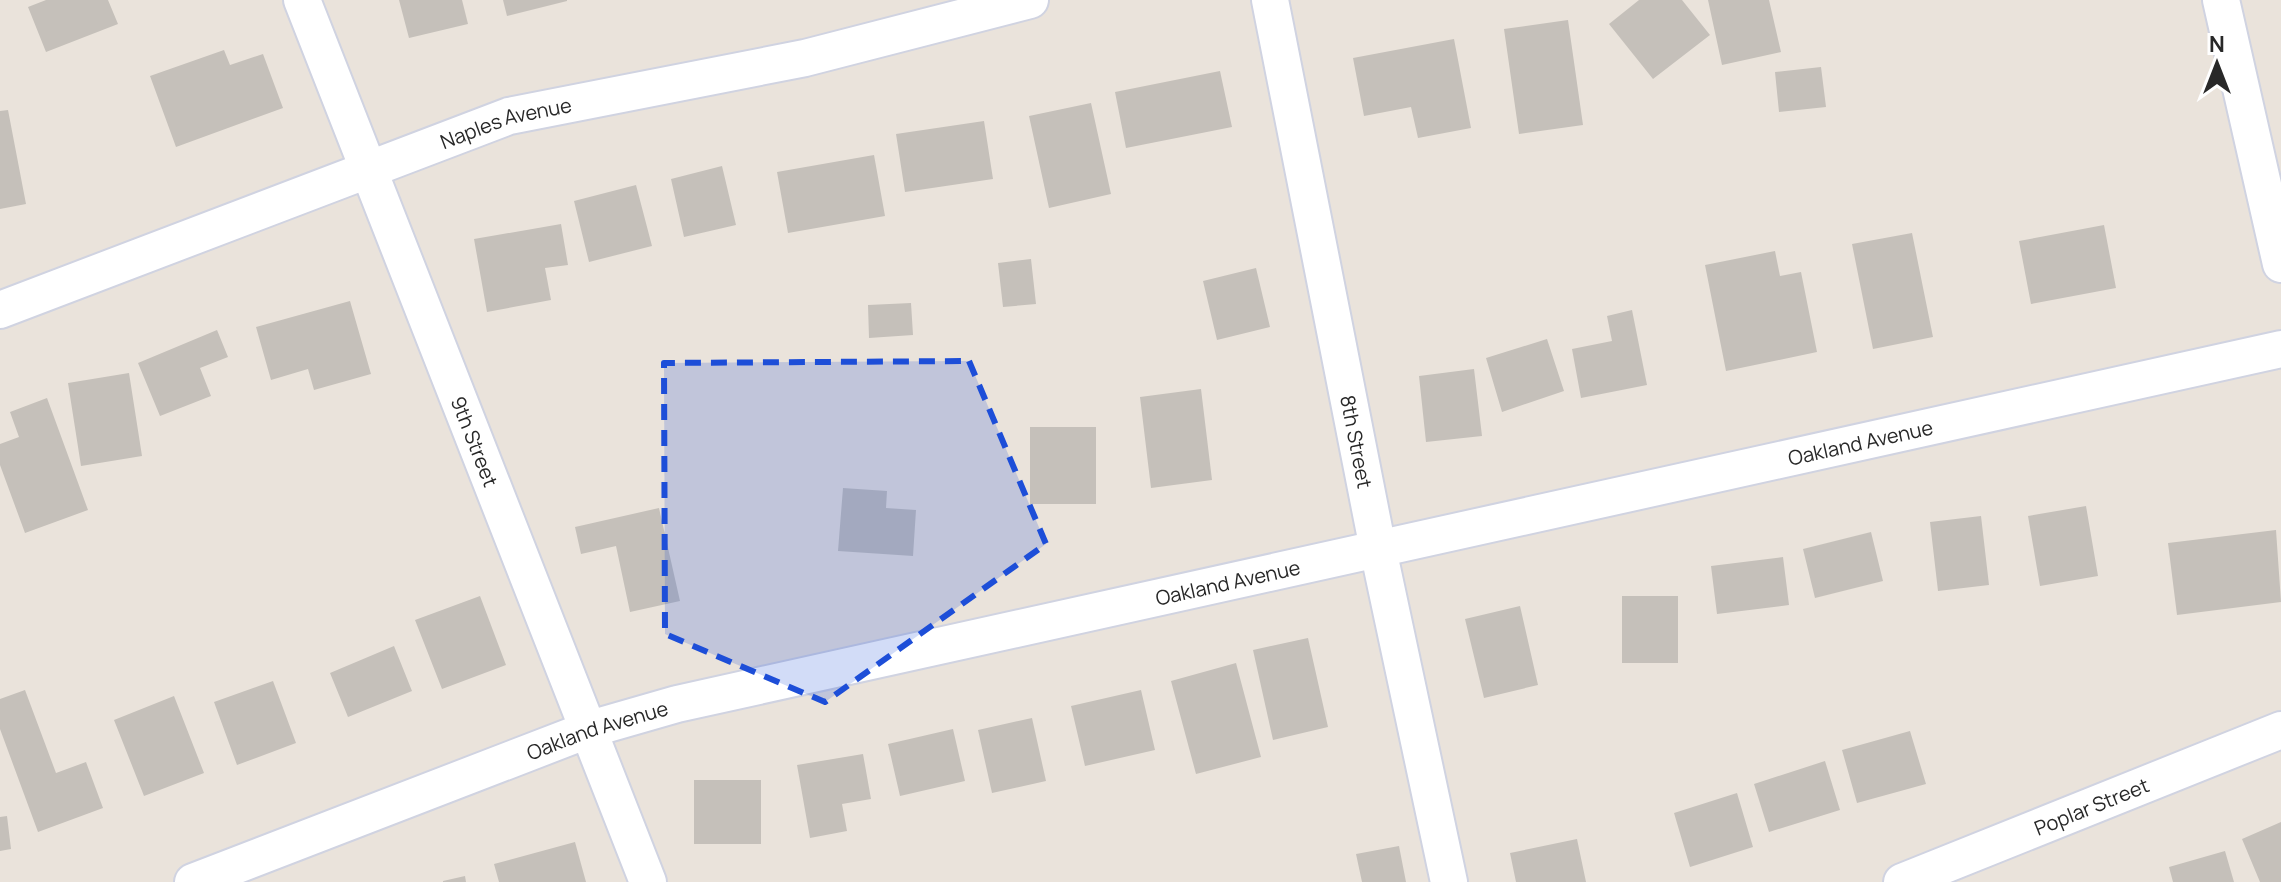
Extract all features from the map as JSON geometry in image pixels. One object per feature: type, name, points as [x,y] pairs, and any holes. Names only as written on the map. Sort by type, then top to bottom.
[{"type":"street","name":"9th Street","points":[[302,0],[648,882]]},
{"type":"street","name":"Naples Avenue","points":[[0,310],[509,116],[805,58],[1030,0]]},
{"type":"street","name":"8th Street","points":[[1270,0],[1378,549],[1449,882]]},
{"type":"street","points":[[2221,0],[2281,264]]},
{"type":"street","name":"Oakland Avenue","points":[[193,882],[590,729],[692,701],[2281,349]]},
{"type":"street","name":"Poplar Street","points":[[1902,882],[1952,874],[2281,730]]},
{"type":"highlighted area","points":[[969,361],[1046,544],[825,702],[665,634],[664,363]]},
{"type":"building","points":[[46,0],[108,0],[118,24],[46,52],[28,7]]},
{"type":"building","points":[[399,0],[462,0],[468,24],[409,38]]},
{"type":"building","points":[[503,0],[567,0],[567,1],[507,16]]},
{"type":"building","points":[[1639,0],[1682,0],[1710,35],[1653,79],[1609,24]]},
{"type":"building","points":[[1708,0],[1769,0],[1781,52],[1722,65]]},
{"type":"building","points":[[1568,20],[1583,125],[1519,134],[1504,29]]},
{"type":"building","points":[[1454,39],[1471,128],[1418,138],[1411,107],[1364,116],[1353,58]]},
{"type":"building","points":[[224,50],[230,65],[263,54],[283,108],[176,147],[150,76]]},
{"type":"building","points":[[1821,67],[1826,107],[1779,112],[1775,72]]},
{"type":"building","points":[[1220,71],[1232,127],[1126,148],[1115,92]]},
{"type":"building","points":[[1091,103],[1111,194],[1049,208],[1029,116]]},
{"type":"building","points":[[8,110],[26,204],[0,209],[0,111]]},
{"type":"building","points":[[984,121],[993,179],[905,192],[896,134]]},
{"type":"building","points":[[874,155],[885,216],[788,233],[777,172]]},
{"type":"building","points":[[722,166],[736,225],[684,237],[671,179]]},
{"type":"building","points":[[636,185],[652,246],[589,262],[574,201]]},
{"type":"building","points":[[561,224],[568,265],[545,268],[551,300],[487,312],[474,239]]},
{"type":"building","points":[[2104,225],[2116,288],[2031,304],[2019,241]]},
{"type":"building","points":[[1912,233],[1933,337],[1873,349],[1852,244]]},
{"type":"building","points":[[1775,251],[1780,276],[1801,272],[1817,352],[1726,371],[1705,265]]},
{"type":"building","points":[[1031,259],[1036,304],[1003,307],[998,263]]},
{"type":"building","points":[[1256,268],[1270,327],[1217,340],[1203,281]]},
{"type":"building","points":[[350,301],[371,374],[314,390],[308,369],[271,380],[256,327]]},
{"type":"building","points":[[911,303],[913,335],[869,338],[868,305]]},
{"type":"building","points":[[1632,310],[1647,385],[1581,398],[1572,349],[1612,341],[1607,316]]},
{"type":"building","points":[[217,330],[228,357],[200,368],[211,396],[160,416],[138,363]]},
{"type":"building","points":[[1547,339],[1564,391],[1502,412],[1486,358]]},
{"type":"building","points":[[1474,369],[1482,436],[1426,442],[1419,376]]},
{"type":"building","points":[[129,373],[142,456],[81,466],[68,383]]},
{"type":"building","points":[[1201,389],[1212,480],[1151,488],[1140,397]]},
{"type":"building","points":[[47,398],[88,510],[25,533],[0,465],[0,444],[19,437],[10,412]]},
{"type":"building","points":[[1030,427],[1096,427],[1096,504],[1030,504]]},
{"type":"building","points":[[843,488],[887,491],[886,508],[916,510],[913,556],[838,551]]},
{"type":"building","points":[[2086,506],[2098,576],[2040,586],[2028,516]]},
{"type":"building","points":[[659,508],[680,601],[630,612],[616,546],[581,554],[575,527]]},
{"type":"building","points":[[1981,516],[1989,585],[1938,591],[1930,522]]},
{"type":"building","points":[[2276,530],[2281,602],[2177,615],[2168,543]]},
{"type":"building","points":[[1871,532],[1883,581],[1815,598],[1803,549]]},
{"type":"building","points":[[1783,557],[1789,605],[1717,614],[1711,566]]},
{"type":"building","points":[[480,596],[506,665],[442,689],[415,620]]},
{"type":"building","points":[[1622,596],[1678,596],[1678,663],[1622,663]]},
{"type":"building","points":[[1520,606],[1538,685],[1484,698],[1465,619]]},
{"type":"building","points":[[1308,638],[1328,727],[1273,740],[1253,650]]},
{"type":"building","points":[[394,646],[412,691],[348,717],[330,673]]},
{"type":"building","points":[[1236,663],[1261,757],[1196,774],[1171,681]]},
{"type":"building","points":[[273,681],[296,743],[237,765],[214,702]]},
{"type":"building","points":[[25,690],[56,773],[86,762],[103,808],[38,832],[0,729],[0,699]]},
{"type":"building","points":[[1141,690],[1155,750],[1085,766],[1071,706]]},
{"type":"building","points":[[174,696],[204,773],[144,796],[114,720]]},
{"type":"building","points":[[1032,718],[1046,781],[992,793],[978,730]]},
{"type":"building","points":[[953,729],[965,781],[900,796],[888,744]]},
{"type":"building","points":[[1910,731],[1926,784],[1857,803],[1842,750]]},
{"type":"building","points":[[863,754],[871,799],[842,804],[847,831],[810,838],[797,765]]},
{"type":"building","points":[[1825,761],[1840,810],[1769,832],[1754,784]]},
{"type":"building","points":[[694,780],[761,780],[761,844],[694,844]]},
{"type":"building","points":[[1737,793],[1753,847],[1690,867],[1674,813]]},
{"type":"building","points":[[7,816],[11,849],[0,851],[0,817]]},
{"type":"building","points":[[2281,822],[2281,882],[2260,882],[2242,839]]},
{"type":"building","points":[[1577,839],[1586,882],[1516,882],[1510,853]]},
{"type":"building","points":[[575,842],[586,882],[499,882],[494,864]]},
{"type":"building","points":[[1399,846],[1406,882],[1362,882],[1356,854]]},
{"type":"building","points":[[2225,851],[2234,882],[2173,882],[2169,867]]},
{"type":"building","points":[[465,876],[466,882],[443,882],[443,881]]}]
